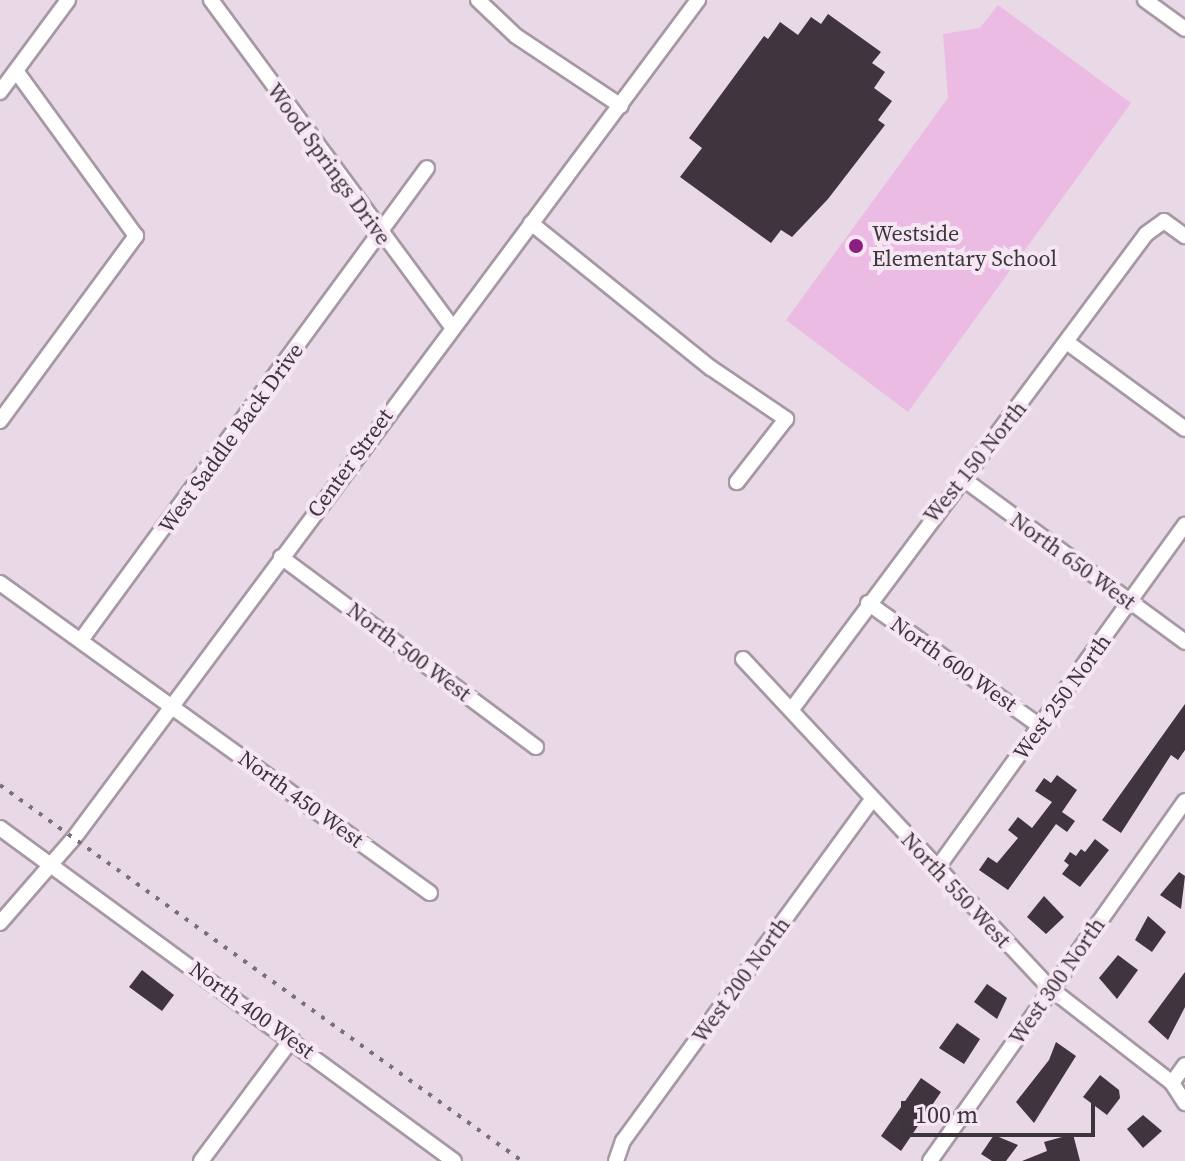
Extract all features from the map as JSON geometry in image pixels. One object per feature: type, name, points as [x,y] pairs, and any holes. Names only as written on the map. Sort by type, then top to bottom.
[{"type":"street","points":[[0,92],[68,0]]},
{"type":"street","name":"Wood Springs Drive","points":[[211,0],[380,235],[451,326]]},
{"type":"street","points":[[479,0],[516,36],[621,106]]},
{"type":"street","name":"Center Street","points":[[0,923],[49,862],[74,838],[451,326],[621,106],[698,0]]},
{"type":"street","points":[[1145,0],[1185,29]]},
{"type":"street","points":[[0,421],[136,236],[16,71]]},
{"type":"street","name":"West Saddle Back Drive","points":[[81,640],[427,168]]},
{"type":"street","name":"West 150 North","points":[[792,709],[962,478],[1068,343],[1146,234],[1164,221],[1185,236]]},
{"type":"street","points":[[531,223],[711,368],[786,419],[737,482]]},
{"type":"street","points":[[1068,343],[1185,429]]},
{"type":"street","name":"North 650 West","points":[[962,478],[1185,642]]},
{"type":"street","name":"West 250 North","points":[[938,867],[1185,525]]},
{"type":"street","name":"North 500 West","points":[[281,557],[536,747]]},
{"type":"street","name":"North 450 West","points":[[0,583],[430,893]]},
{"type":"street","name":"North 600 West","points":[[868,603],[1040,726]]},
{"type":"street","name":"North 550 West","points":[[743,659],[792,709],[871,801],[938,867],[1051,989],[1172,1083],[1185,1103]]},
{"type":"street","name":"West 200 North","points":[[616,1161],[623,1141],[871,801]]},
{"type":"street","name":"West 300 North","points":[[930,1161],[1185,801]]},
{"type":"street","name":"North 400 West","points":[[0,828],[292,1039],[454,1161]]},
{"type":"street","points":[[201,1161],[292,1039]]},
{"type":"street","points":[[1172,1083],[1185,1065]]},
{"type":"shaded area","points":[[998,5],[1131,103],[908,412],[786,320],[948,98],[943,34],[980,28]]},
{"type":"building","points":[[828,14],[881,52],[872,63],[885,72],[874,88],[892,101],[878,120],[885,125],[828,199],[792,237],[781,230],[771,243],[680,177],[702,148],[689,138],[764,36],[768,39],[780,22],[798,35],[811,17],[821,24]]},
{"type":"building","points":[[1185,704],[1185,750],[1178,760],[1171,755],[1121,833],[1102,820]]},
{"type":"building","points":[[1057,775],[1077,790],[1062,812],[1075,821],[1067,832],[1056,824],[1008,890],[979,870],[988,857],[997,863],[1018,838],[1008,830],[1018,817],[1032,828],[1052,802],[1035,791],[1044,778],[1051,783]]},
{"type":"building","points":[[1095,839],[1109,850],[1080,887],[1062,874],[1069,865],[1064,861],[1070,852],[1076,856],[1081,849],[1085,852]]},
{"type":"building","points":[[1179,872],[1185,876],[1181,909],[1160,895]]},
{"type":"building","points":[[1044,896],[1064,917],[1046,934],[1027,917]]},
{"type":"building","points":[[1148,916],[1166,932],[1152,952],[1135,940]]},
{"type":"building","points":[[1118,955],[1138,970],[1117,999],[1099,978]]},
{"type":"building","points":[[142,970],[174,995],[162,1011],[129,987]]},
{"type":"building","points":[[1185,972],[1185,1007],[1168,1040],[1148,1022]]},
{"type":"building","points":[[987,984],[1007,998],[997,1019],[974,1002]]},
{"type":"building","points":[[957,1023],[980,1039],[964,1064],[939,1048]]},
{"type":"building","points":[[1056,1042],[1076,1056],[1034,1123],[1016,1102],[1049,1060]]},
{"type":"building","points":[[1100,1075],[1119,1090],[1120,1098],[1107,1115],[1083,1097]]},
{"type":"building","points":[[921,1078],[941,1092],[901,1151],[881,1136]]},
{"type":"building","points":[[1143,1115],[1162,1131],[1143,1148],[1127,1129]]},
{"type":"building","points":[[1073,1134],[1080,1161],[1022,1161],[1047,1151],[1044,1142]]},
{"type":"building","points":[[994,1135],[1018,1145],[1006,1161],[992,1161],[981,1154]]},
{"type":"railway","points":[[0,785],[522,1161]]},
{"type":"place","name":"Westside Elementary School","points":[[856,246]]}]
